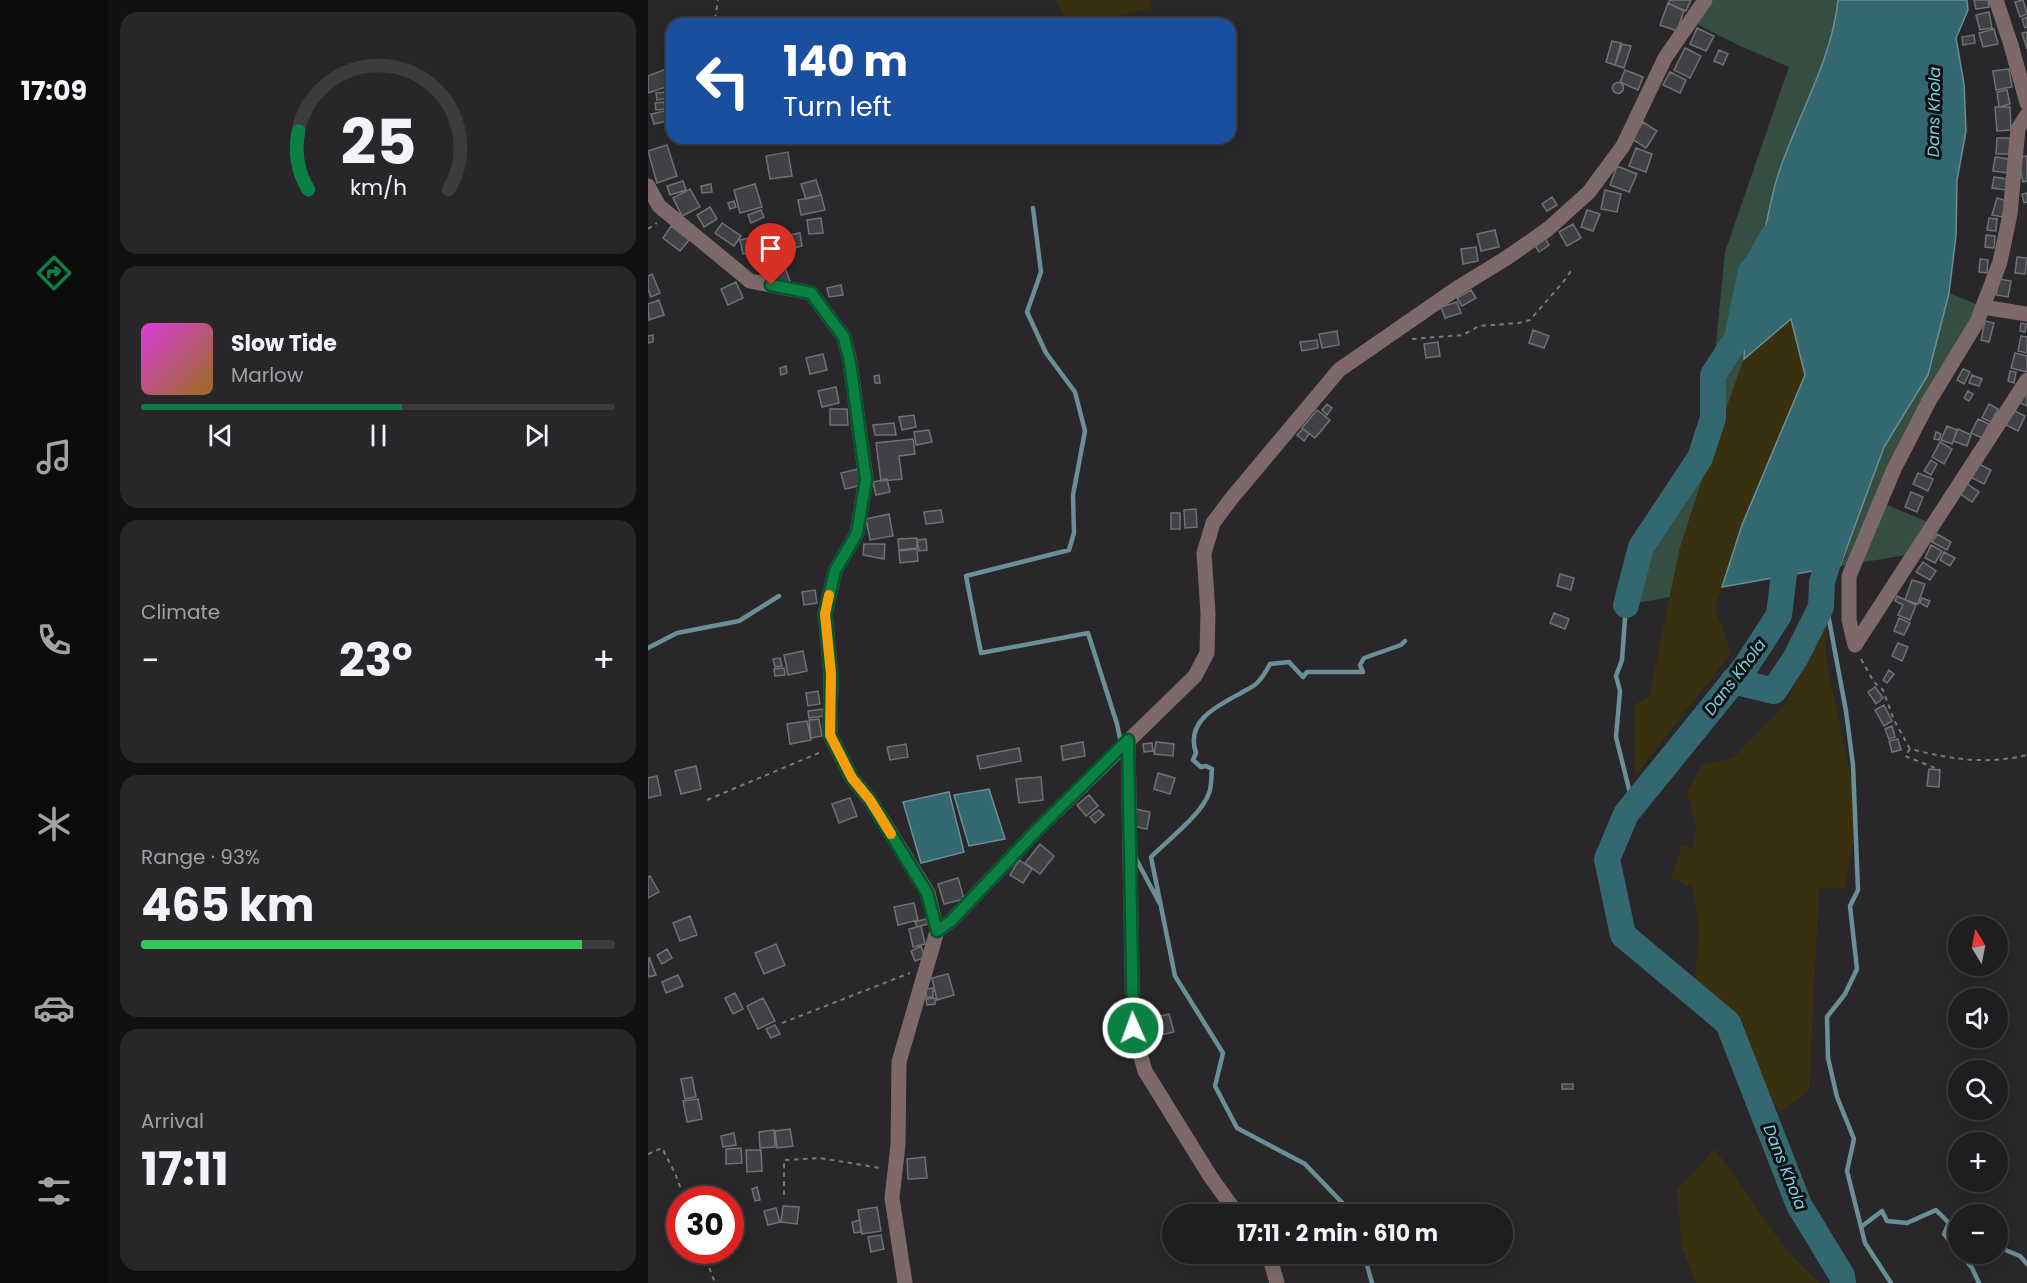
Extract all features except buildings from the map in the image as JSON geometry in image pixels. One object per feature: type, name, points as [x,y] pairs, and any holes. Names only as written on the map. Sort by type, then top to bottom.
[{"type":"street","points":[[937,931],[951,921],[1038,829],[1195,676],[1207,653],[1208,613],[1204,553],[1213,523],[1231,499],[1338,370],[1456,289],[1508,258],[1548,229],[1589,192],[1623,146],[1665,58],[1705,0]]},
{"type":"street","points":[[1996,0],[2027,103]]},
{"type":"street","points":[[1855,645],[1849,620],[1849,576],[1894,469],[1929,401],[1977,322],[1983,307],[2000,262],[2010,214],[2018,129],[2027,115]]},
{"type":"street","points":[[648,186],[659,206],[750,281],[811,293],[844,337],[850,363],[866,479],[857,533],[835,571],[825,614],[831,674],[830,735],[852,778],[870,800],[927,893],[937,931],[899,1062],[898,1145],[892,1198],[905,1283]]},
{"type":"street","points":[[1983,307],[2027,314]]},
{"type":"street","points":[[1855,645],[1884,597],[2027,380]]},
{"type":"street","points":[[1128,740],[1133,1028],[1145,1071],[1210,1176],[1230,1204]]},
{"type":"street","points":[[1271,1264],[1277,1283]]},
{"type":"path","points":[[715,18],[718,0]]},
{"type":"path","points":[[1408,339],[1463,335],[1479,326],[1530,320],[1573,268]]},
{"type":"path","points":[[1855,645],[1874,682],[1883,690],[1894,720],[1910,749],[1946,758],[2002,761],[2027,755]]},
{"type":"path","points":[[708,800],[836,746]]},
{"type":"path","points":[[1910,749],[1905,756],[1940,770]]},
{"type":"path","points":[[782,1023],[927,966]]},
{"type":"path","points":[[648,1154],[662,1148],[680,1186]]},
{"type":"path","points":[[784,1195],[784,1160],[820,1158],[895,1171]]},
{"type":"path","points":[[708,1264],[715,1283]]},
{"type":"green space","points":[[1705,0],[1838,0],[1836,18],[1820,71],[1778,173],[1756,266],[1745,336],[1744,359],[1680,548],[1670,597],[1626,605],[1641,547],[1700,458],[1713,418],[1713,375],[1725,252],[1789,67],[1691,21]]},
{"type":"green space","points":[[1949,293],[1983,307],[1880,502],[1935,525],[1919,553],[1840,566],[1884,447],[1928,375]]},
{"type":"sand","points":[[1056,0],[1150,0],[1152,8],[1109,18],[1065,18]]},
{"type":"sand","points":[[1791,318],[1805,374],[1742,525],[1715,608],[1731,653],[1635,776],[1634,705],[1649,696],[1680,548],[1719,429],[1744,359]]},
{"type":"sand","points":[[1829,608],[1825,654],[1858,811],[1845,888],[1819,888],[1809,1090],[1780,1113],[1729,1019],[1694,990],[1699,926],[1692,887],[1671,878],[1682,845],[1693,849],[1696,826],[1687,791],[1702,765],[1733,758],[1787,703]]},
{"type":"sand","points":[[1715,1149],[1785,1248],[1819,1283],[1696,1283],[1682,1248],[1677,1190]]},
{"type":"water","points":[[1838,0],[1967,0],[1968,10],[1956,38],[1964,84],[1966,131],[1957,180],[1956,236],[1949,293],[1928,375],[1884,447],[1840,566],[1722,587],[1742,525],[1805,375],[1791,319],[1744,359],[1746,325],[1758,258],[1775,185],[1822,66],[1835,22]]},
{"type":"water","points":[[989,789],[1005,839],[969,846],[954,795]]},
{"type":"water","points":[[949,792],[964,852],[921,863],[903,802]]},
{"type":"waterway","points":[[1033,208],[1041,272],[1027,312],[1046,353],[1075,392],[1085,431],[1073,495],[1074,533],[1069,550],[966,576],[981,653],[1088,633],[1121,743]]},
{"type":"waterway","points":[[1626,605],[1641,547],[1700,458],[1713,418],[1713,375],[1737,338],[1751,271],[1773,236]]},
{"type":"waterway","points":[[1733,681],[1774,691],[1796,657],[1821,607],[1822,582],[1836,537]]},
{"type":"waterway","name":"Dans Khola","points":[[1788,541],[1779,615],[1746,666],[1626,814],[1607,859],[1623,935],[1728,1023],[1799,1205],[1842,1276],[1843,1283]]},
{"type":"waterway","points":[[1822,582],[1846,711],[1853,765],[1858,890],[1850,906],[1857,969],[1845,994],[1827,1017],[1828,1058],[1837,1097],[1854,1139],[1847,1171],[1865,1243],[1891,1283]]},
{"type":"waterway","points":[[648,648],[677,633],[739,621],[779,596]]},
{"type":"waterway","points":[[1626,605],[1622,660],[1616,676],[1620,691],[1616,737],[1633,805]]},
{"type":"waterway","points":[[1343,1204],[1305,1164],[1237,1128],[1215,1086],[1223,1053],[1175,976],[1151,857],[1192,818],[1209,793],[1212,769],[1206,766],[1201,767],[1193,760],[1196,753],[1195,732],[1199,723],[1213,709],[1255,684],[1270,664],[1289,662],[1303,677],[1307,672],[1363,672],[1360,665],[1364,658],[1401,645],[1405,641]]},
{"type":"waterway","points":[[1135,857],[1160,904]]},
{"type":"waterway","points":[[1861,1227],[1882,1211],[1887,1221],[1907,1223],[1936,1210],[1948,1222]]},
{"type":"waterway","points":[[1948,1225],[1944,1234],[1948,1239]]},
{"type":"waterway","points":[[2008,1251],[2020,1256],[2027,1264]]},
{"type":"waterway","points":[[1367,1264],[1372,1283]]},
{"type":"waterway","points":[[1969,1264],[1979,1283]]},
{"type":"slow traffic","points":[[829,595],[825,614],[831,674],[830,735],[852,778],[870,800],[891,834]]},
{"type":"route","points":[[771,285],[811,293],[844,337],[850,363],[863,456],[866,479],[857,533],[835,571],[825,614],[831,674],[830,735],[852,778],[870,800],[927,893],[937,931],[951,921],[1038,829],[1128,740],[1133,1028]]}]
